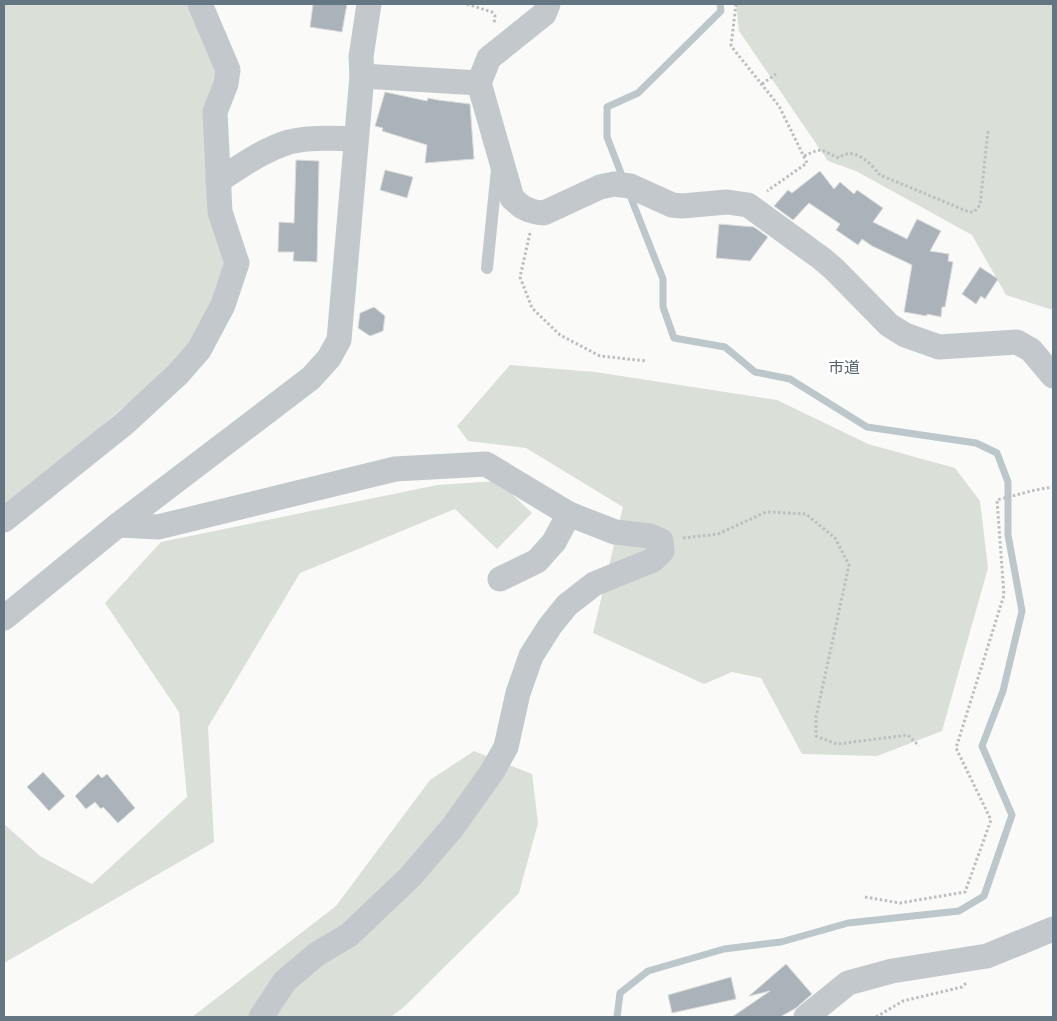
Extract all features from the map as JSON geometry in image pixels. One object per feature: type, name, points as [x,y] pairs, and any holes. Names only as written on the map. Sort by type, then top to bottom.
[{"type":"street","points":[[4,520],[125,423],[178,374],[200,350],[223,305],[237,263],[220,212],[218,182],[215,112],[226,84],[228,70],[200,4]]},
{"type":"street","points":[[4,618],[118,525],[310,378],[329,358],[338,340],[362,76],[361,57],[369,4]]},
{"type":"street","points":[[548,4],[544,14],[488,58],[479,83],[512,198],[525,210],[544,213],[600,187],[622,185],[682,206],[726,202],[748,205],[821,258],[889,325],[905,335],[939,347],[1017,342],[1031,350],[1053,376]]},
{"type":"street","points":[[362,76],[479,83]]},
{"type":"street","points":[[218,182],[259,154],[291,141],[335,138],[355,139]]},
{"type":"street","points":[[118,525],[158,527],[395,469],[486,464],[569,514],[615,532],[650,536],[661,541],[662,551],[653,560],[594,584],[568,605],[550,626],[531,656],[518,693],[506,747],[492,772],[452,828],[410,877],[349,935],[317,954],[285,981],[261,1017]]},
{"type":"street","points":[[500,579],[537,561],[554,542],[569,514]]},
{"type":"street","points":[[806,1017],[848,984],[892,970],[987,956],[1053,929]]},
{"type":"lane","points":[[487,268],[499,152]]},
{"type":"path","points":[[467,4],[492,12],[495,16],[488,58]]},
{"type":"path","points":[[736,4],[731,46],[779,106],[807,163],[748,205]]},
{"type":"path","points":[[762,84],[776,74]]},
{"type":"path","points":[[804,156],[815,150],[822,150],[839,158],[843,155],[860,156],[871,164],[880,175],[969,212],[974,212],[980,205],[988,132]]},
{"type":"path","points":[[534,212],[520,277],[532,308],[560,335],[600,356],[647,361]]},
{"type":"path","points":[[865,897],[900,903],[965,892],[991,820],[956,748],[1004,595],[997,500],[1053,487]]},
{"type":"path","points":[[661,541],[718,534],[766,512],[806,514],[835,538],[848,565],[816,717],[816,736],[837,744],[908,735],[919,746]]},
{"type":"path","points":[[876,1017],[903,1001],[962,987],[985,965],[987,956]]},
{"type":"shaded area","points":[[4,4],[191,4],[217,74],[229,259],[202,324],[179,359],[4,510]]},
{"type":"shaded area","points":[[736,4],[1053,4],[1053,310],[1006,295],[972,235],[856,171],[828,161],[739,31]]},
{"type":"shaded area","points":[[510,365],[595,372],[777,400],[868,444],[955,468],[980,501],[988,568],[942,731],[877,756],[802,754],[761,678],[732,672],[704,684],[593,633],[623,507],[526,448],[468,441],[457,426]]},
{"type":"shaded area","points":[[498,481],[532,513],[497,549],[455,509],[300,573],[208,727],[214,842],[4,963],[4,824],[40,856],[92,884],[187,797],[179,712],[105,603],[161,542],[437,485]]},
{"type":"shaded area","points":[[474,751],[532,774],[538,823],[519,893],[405,1006],[391,1017],[192,1017],[336,906],[430,780]]},
{"type":"building","points":[[313,4],[347,4],[342,32],[310,27]]},
{"type":"building","points":[[385,92],[427,101],[428,98],[470,104],[474,159],[425,163],[427,145],[382,131],[383,128],[375,126]]},
{"type":"building","points":[[296,160],[319,161],[317,262],[293,261],[294,252],[278,252],[279,222],[294,223]]},
{"type":"building","points":[[385,170],[413,177],[407,198],[380,190]]},
{"type":"building","points":[[820,171],[834,189],[840,182],[854,194],[857,190],[883,208],[873,222],[907,239],[917,219],[941,231],[930,251],[949,254],[948,261],[953,262],[945,307],[942,307],[941,317],[904,312],[912,265],[872,246],[862,239],[858,245],[836,230],[840,224],[809,203],[793,220],[774,206],[788,190],[792,193]]},
{"type":"building","points":[[719,224],[754,227],[768,237],[750,261],[716,258]]},
{"type":"building","points":[[980,267],[998,279],[985,299],[981,296],[976,304],[962,294]]},
{"type":"building","points":[[374,307],[385,316],[383,331],[370,336],[358,328],[360,313]]},
{"type":"building","points":[[43,772],[65,796],[49,811],[27,787]]},
{"type":"building","points":[[98,774],[102,778],[107,774],[135,808],[118,823],[103,807],[101,809],[95,802],[86,809],[75,796]]},
{"type":"building","points":[[786,964],[812,994],[796,1008],[780,1017],[732,1017],[770,991],[749,996]]},
{"type":"building","points":[[731,977],[736,999],[672,1013],[668,995]]},
{"type":"waterway","points":[[624,181],[607,137],[607,107],[638,93],[721,11],[720,4]]},
{"type":"waterway","points":[[617,1017],[620,993],[648,971],[724,949],[781,942],[848,923],[959,911],[984,896],[1012,815],[982,746],[1003,691],[1022,611],[1008,535],[1008,482],[997,453],[976,443],[867,427],[790,379],[755,372],[725,347],[674,338],[663,307],[663,279],[629,193]]},
{"type":"district","name":"市道","points":[[844,367]]}]
